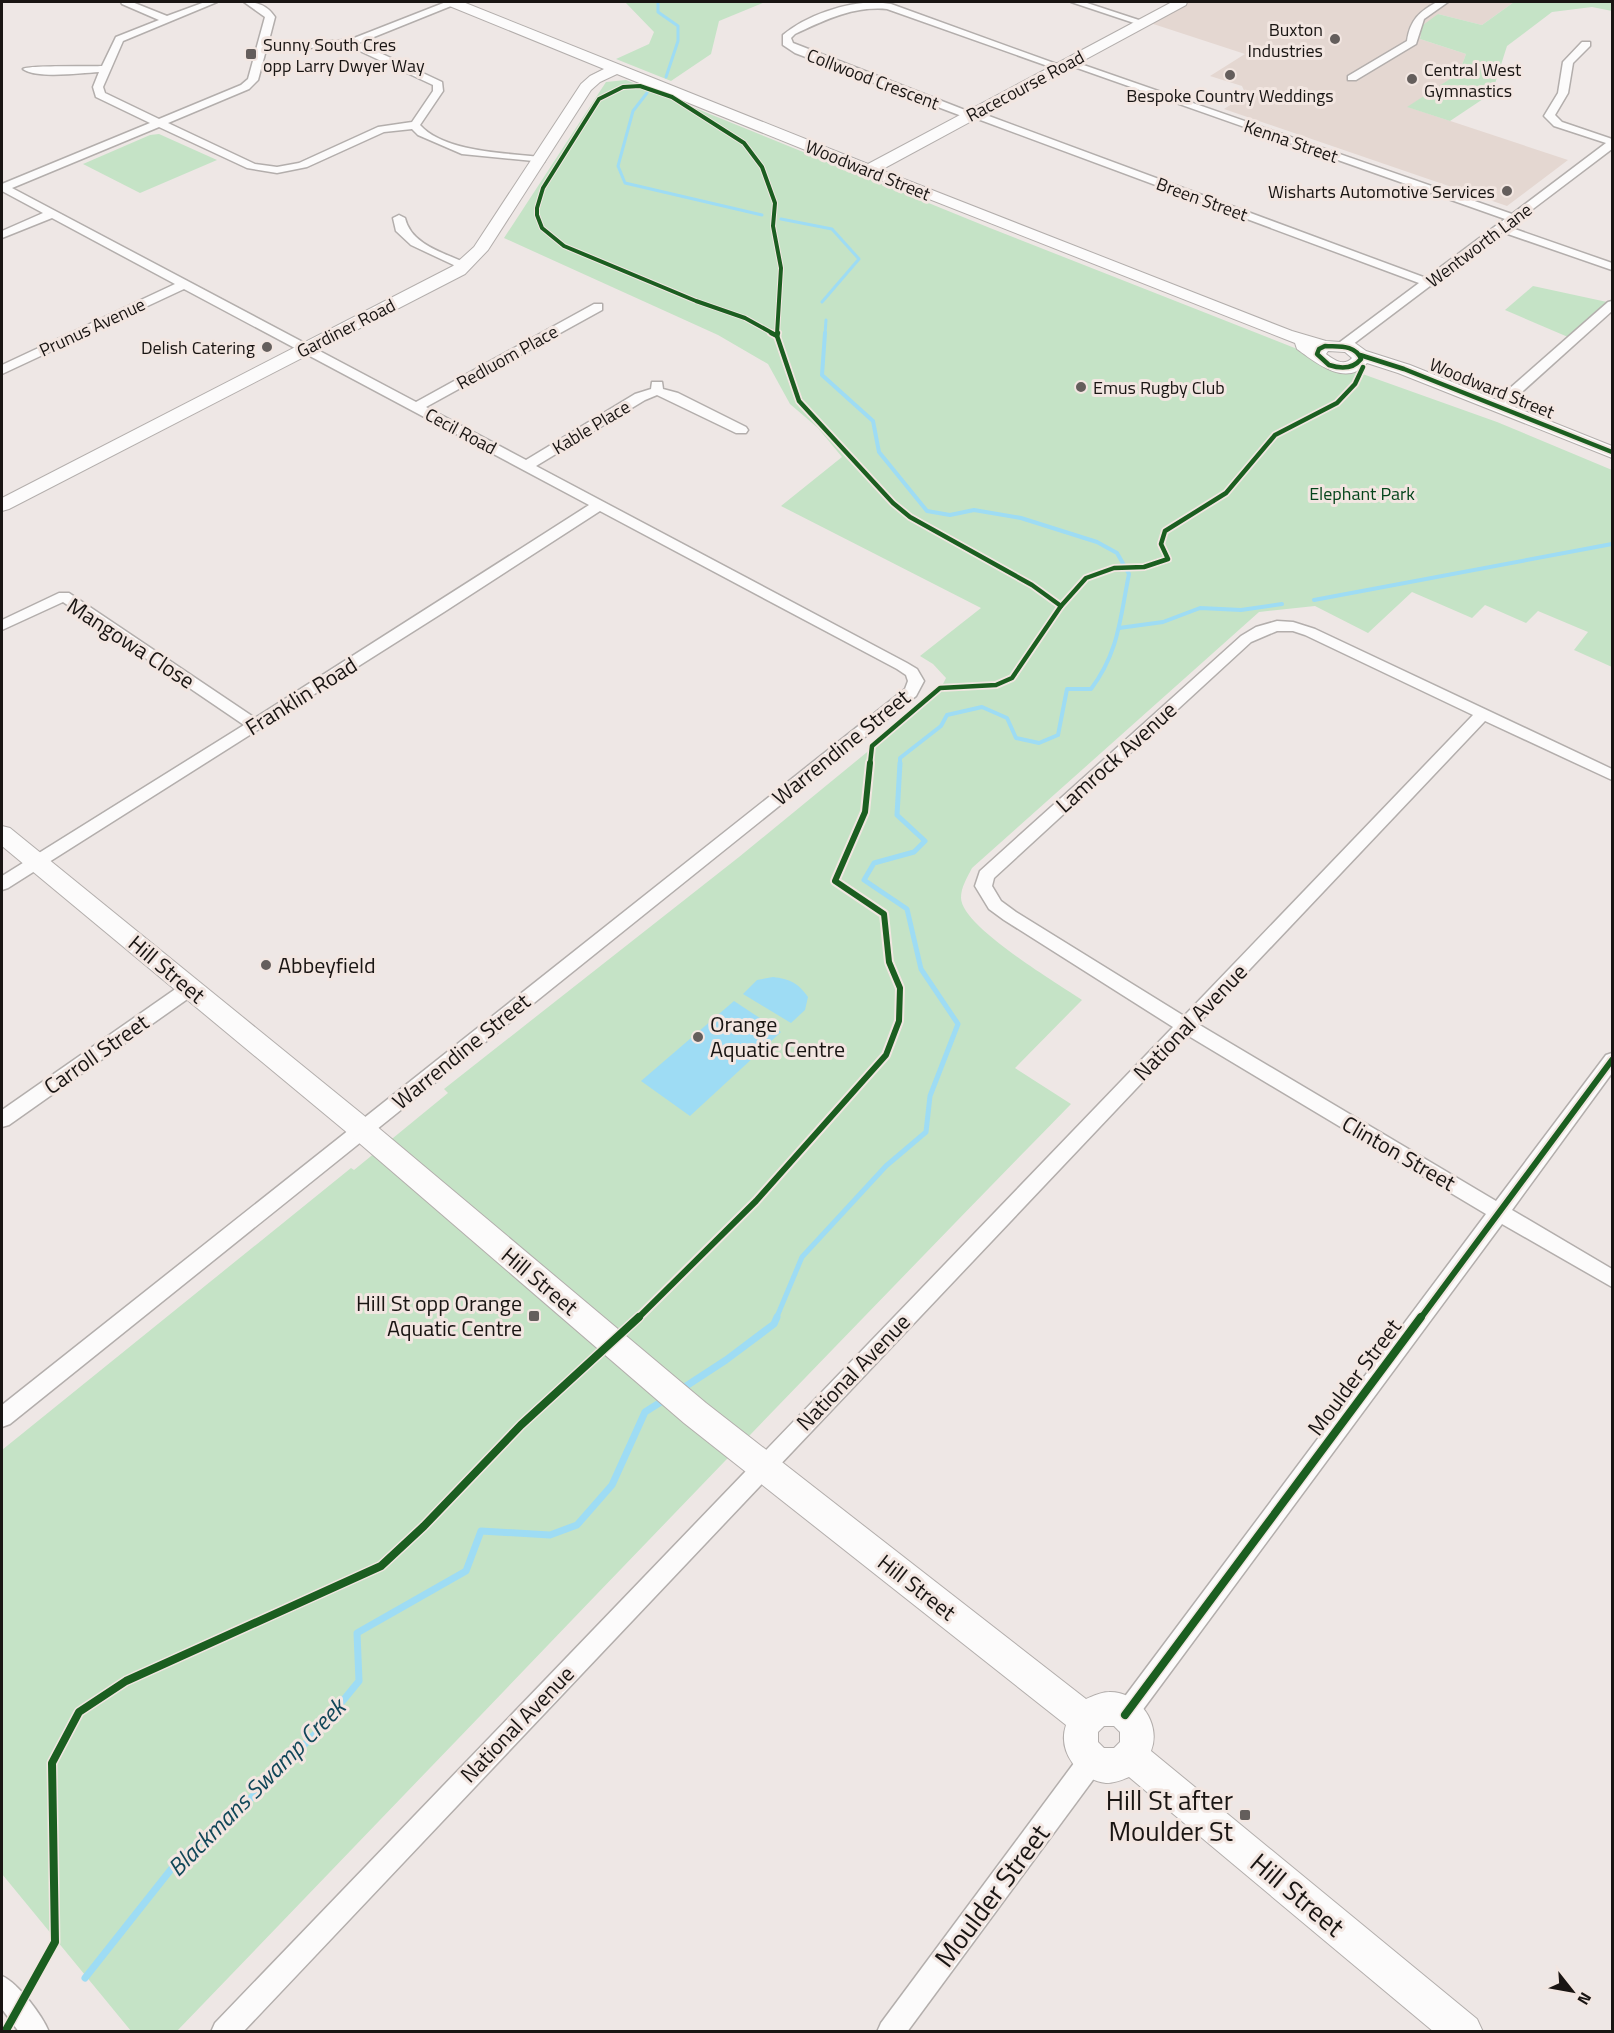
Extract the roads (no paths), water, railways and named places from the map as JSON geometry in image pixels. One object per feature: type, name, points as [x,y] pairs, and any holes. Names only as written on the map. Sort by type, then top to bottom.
[{"type":"street","points":[[124,2],[165,19]]},
{"type":"street","points":[[212,2],[118,39],[98,87],[100,94],[251,166],[278,170],[303,165],[382,129],[415,125],[438,91],[438,84],[351,43]]},
{"type":"street","points":[[2,187],[245,87],[253,80],[263,47],[269,14],[248,2]]},
{"type":"street","points":[[263,47],[351,43],[452,2]]},
{"type":"street","name":"Woodward Street","points":[[452,2],[869,170],[1286,334],[1321,350],[1320,361],[1330,366],[1356,361],[1404,369],[1612,452]]},
{"type":"street","points":[[1076,2],[1143,23]]},
{"type":"street","name":"Racecourse Road","points":[[869,170],[1181,2]]},
{"type":"street","points":[[1352,78],[1412,42],[1413,28],[1419,17],[1443,2]]},
{"type":"street","name":"Collwood Crescent","points":[[972,115],[799,51],[788,45],[786,38],[792,32],[845,6],[873,3],[1064,65]]},
{"type":"street","points":[[1586,44],[1568,62],[1563,93],[1549,116],[1558,124],[1612,143]]},
{"type":"street","name":"Kenna Street","points":[[1064,65],[1514,218]]},
{"type":"street","name":"Gardiner Road","points":[[2,505],[465,266],[480,250],[585,87],[616,68]]},
{"type":"street","points":[[28,69],[57,71],[104,69]]},
{"type":"street","name":"Breen Street","points":[[972,115],[1430,283]]},
{"type":"street","points":[[415,125],[422,133],[466,152],[540,159]]},
{"type":"street","name":"Wentworth Lane","points":[[1344,345],[1430,283],[1612,143]]},
{"type":"street","points":[[274,183],[278,170]]},
{"type":"street","name":"Cecil Road","points":[[2,187],[182,285],[417,407],[907,669],[916,681]]},
{"type":"street","points":[[2,236],[51,214]]},
{"type":"street","points":[[399,218],[402,231],[415,243],[465,266]]},
{"type":"street","points":[[1502,228],[1612,267]]},
{"type":"street","name":"Prunus Avenue","points":[[2,370],[182,285]]},
{"type":"street","points":[[1498,406],[1612,305]]},
{"type":"street","name":"Redluom Place","points":[[417,407],[598,307]]},
{"type":"street","points":[[1321,350],[1344,345],[1356,361]]},
{"type":"street","name":"Kable Place","points":[[526,466],[657,388],[741,430]]},
{"type":"street","name":"Franklin Road","points":[[2,884],[599,505]]},
{"type":"street","name":"Mangowa Close","points":[[2,625],[64,596],[255,725]]},
{"type":"street","name":"Lamrock Avenue","points":[[1186,1026],[995,905],[983,886],[986,875],[1246,639],[1265,627],[1283,625],[1301,628],[1612,775]]},
{"type":"street","name":"Warrendine Street","points":[[2,1417],[911,692],[916,681]]},
{"type":"street","name":"National Avenue","points":[[224,2031],[762,1465],[1186,1026],[1483,714]]},
{"type":"street","name":"Hill Street","points":[[2,834],[362,1130],[682,1402],[1085,1719]]},
{"type":"street","name":"Carroll Street","points":[[2,1120],[190,988]]},
{"type":"street","name":"Clinton Street","points":[[1186,1026],[1612,1279]]},
{"type":"street","name":"Moulder Street","points":[[1125,1715],[1612,1060]]},
{"type":"street","points":[[1099,1709],[1117,1710],[1125,1715],[1136,1731],[1137,1740],[1132,1757],[1118,1766],[1109,1767],[1092,1760],[1082,1744],[1080,1735],[1085,1719],[1099,1709]]},
{"type":"street","name":"Hill Street","points":[[1132,1757],[1464,2031]]},
{"type":"street","name":"Moulder Street","points":[[890,2031],[1092,1760]]},
{"type":"street","points":[[2,1989],[36,2031]]},
{"type":"water","points":[[773,977],[793,983],[801,988],[808,997],[805,1010],[791,1023],[743,994],[757,980]]},
{"type":"water","points":[[734,1001],[781,1032],[690,1116],[641,1081]]},
{"type":"waterway","name":"Blackmans Swamp Creek","points":[[658,2],[658,12],[678,26],[678,41],[666,77]]},
{"type":"waterway","name":"Blackmans Swamp Creek","points":[[647,93],[633,111],[618,166],[625,183],[762,215]]},
{"type":"waterway","name":"Blackmans Swamp Creek","points":[[781,219],[832,229],[859,259],[822,302]]},
{"type":"waterway","name":"Blackmans Swamp Creek","points":[[825,334],[826,320]]},
{"type":"waterway","name":"Blackmans Swamp Creek","points":[[825,333],[822,375],[873,421],[879,452],[927,511],[950,515],[974,510],[1021,518],[1097,542],[1117,553],[1129,574],[1117,634],[1107,662],[1091,689],[1067,689],[1058,735],[1039,743],[1016,738],[1007,718],[982,707],[947,715],[941,726],[900,758],[900,763]]},
{"type":"waterway","points":[[1314,600],[1612,544]]},
{"type":"waterway","points":[[1119,628],[1163,622],[1200,608],[1241,610],[1282,604]]},
{"type":"waterway","name":"Blackmans Swamp Creek","points":[[776,1319],[802,1257],[886,1166],[926,1132],[930,1096],[958,1024],[921,969],[907,909],[864,880],[874,863],[914,852],[925,841],[897,815],[900,763]]},
{"type":"waterway","name":"Blackmans Swamp Creek","points":[[680,1390],[726,1360],[774,1324],[777,1317]]},
{"type":"waterway","name":"Blackmans Swamp Creek","points":[[85,1978],[180,1858],[250,1799],[319,1730],[359,1681],[357,1633],[466,1571],[481,1531],[550,1535],[577,1525],[612,1485],[645,1412],[664,1400]]},
{"type":"place","name":"Buxton Industries","points":[[1335,39]]},
{"type":"place","name":"Sunny South Cres opp Larry Dwyer Way","points":[[251,54]]},
{"type":"place","name":"Bespoke Country Weddings","points":[[1230,75]]},
{"type":"place","name":"Central West Gymnastics","points":[[1412,79]]},
{"type":"place","name":"Wisharts Automotive Services","points":[[1507,191]]},
{"type":"place","name":"Delish Catering","points":[[267,347]]},
{"type":"place","name":"Emus Rugby Club","points":[[1081,387]]},
{"type":"place","name":"Abbeyfield","points":[[266,965]]},
{"type":"place","name":"Orange Aquatic Centre","points":[[698,1037]]},
{"type":"place","name":"Hill St opp Orange Aquatic Centre","points":[[534,1316]]},
{"type":"place","name":"Hill St after Moulder St","points":[[1245,1815]]},
{"type":"park label","name":"Elephant Park","points":[[1362,493]]}]
